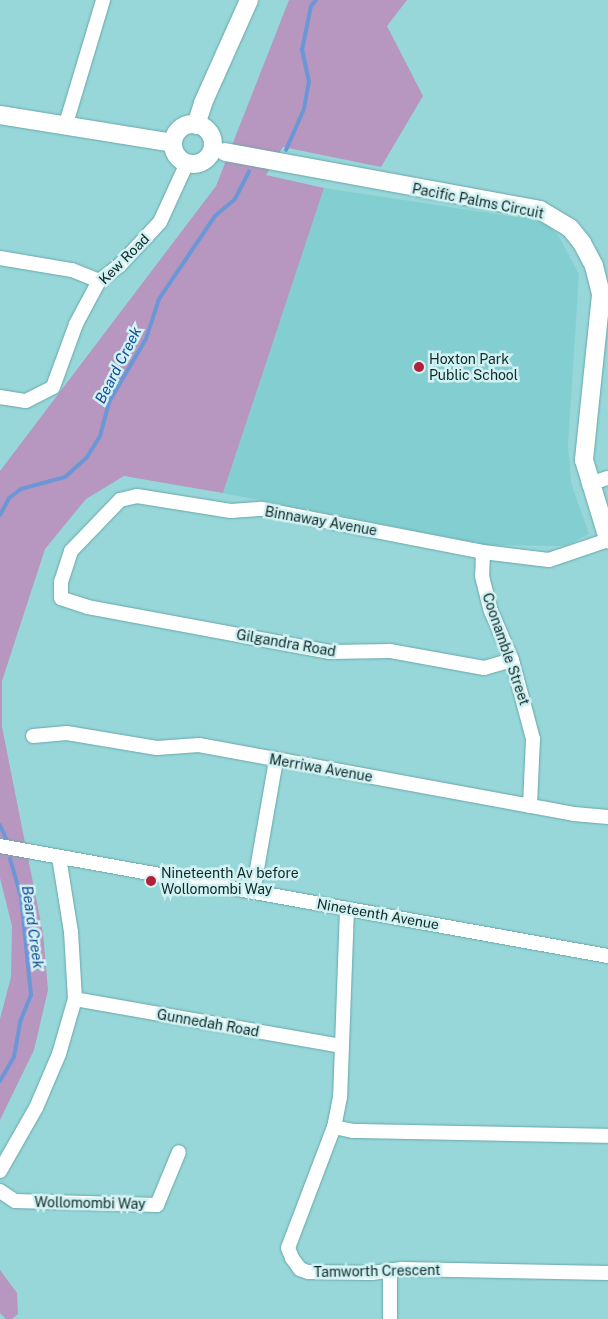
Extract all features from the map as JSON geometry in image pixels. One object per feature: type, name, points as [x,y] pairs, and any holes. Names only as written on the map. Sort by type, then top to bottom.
[{"type":"street","points":[[65,127],[103,0]]},
{"type":"street","points":[[196,125],[202,103],[249,0]]},
{"type":"street","points":[[0,115],[173,143]]},
{"type":"street","points":[[196,125],[207,131],[219,150],[203,161],[187,163],[176,156],[173,143],[183,127],[196,125]]},
{"type":"street","name":"Pacific Palms Circuit","points":[[219,150],[540,210],[570,228],[582,243],[594,266],[600,295],[584,460],[589,484],[608,539]]},
{"type":"street","name":"Kew Road","points":[[0,397],[26,401],[53,387],[76,324],[99,281],[119,266],[160,222],[187,163]]},
{"type":"street","points":[[0,258],[72,270],[99,281]]},
{"type":"street","points":[[589,484],[608,478]]},
{"type":"street","name":"Binnaway Avenue","points":[[61,598],[61,582],[71,551],[120,500],[137,496],[231,511],[262,509],[483,552],[549,560],[608,539]]},
{"type":"street","name":"Coonamble Street","points":[[483,552],[482,576],[491,611],[512,660],[533,739],[530,806]]},
{"type":"street","name":"Gilgandra Road","points":[[61,598],[88,607],[330,652],[390,651],[484,668],[512,660]]},
{"type":"street","name":"Merriwa Avenue","points":[[33,736],[66,733],[157,748],[199,745],[530,806],[608,817]]},
{"type":"street","points":[[254,892],[276,760]]},
{"type":"street","name":"Nineteenth Avenue","points":[[0,846],[608,956]]},
{"type":"street","points":[[0,1170],[36,1108],[59,1054],[75,999],[71,932],[59,857]]},
{"type":"street","name":"Tamworth Crescent","points":[[347,909],[340,1097],[334,1127],[288,1248],[292,1258],[300,1269],[308,1272],[390,1270],[608,1273]]},
{"type":"street","name":"Gunnedah Road","points":[[75,999],[341,1046]]},
{"type":"street","points":[[334,1127],[352,1131],[608,1136]]},
{"type":"street","name":"Wollomombi Way","points":[[1,1196],[15,1201],[157,1205],[179,1152]]},
{"type":"street","points":[[390,1270],[390,1319]]},
{"type":"shaded area","points":[[289,0],[407,0],[387,26],[423,96],[381,167],[283,147],[266,175],[324,188],[223,493],[124,476],[86,499],[45,549],[2,681],[2,727],[43,933],[48,990],[34,1050],[0,1120],[0,1019],[11,977],[12,926],[0,878],[0,471],[216,186]]},
{"type":"shaded area","name":"Hoxton Park Public School","points":[[324,188],[542,221],[558,235],[579,274],[568,444],[571,483],[589,534],[565,546],[488,545],[223,493]]},
{"type":"shaded area","points":[[0,1270],[17,1293],[18,1314],[12,1319],[6,1319],[0,1313]]},
{"type":"waterway","name":"Beard Creek","points":[[286,150],[304,109],[309,82],[302,50],[311,6],[316,0]]},
{"type":"waterway","name":"Beard Creek","points":[[0,515],[9,498],[21,489],[65,477],[87,457],[100,436],[109,402],[146,339],[159,299],[215,216],[235,199],[249,171]]},
{"type":"waterway","name":"Beard Creek","points":[[0,825],[7,841]]},
{"type":"waterway","name":"Beard Creek","points":[[0,1081],[14,1057],[20,1022],[31,995],[21,897],[10,859]]},
{"type":"place","name":"Hoxton Park Public School","points":[[419,367]]},
{"type":"place","name":"Nineteenth Av before Wollomombi Way","points":[[151,881]]}]
